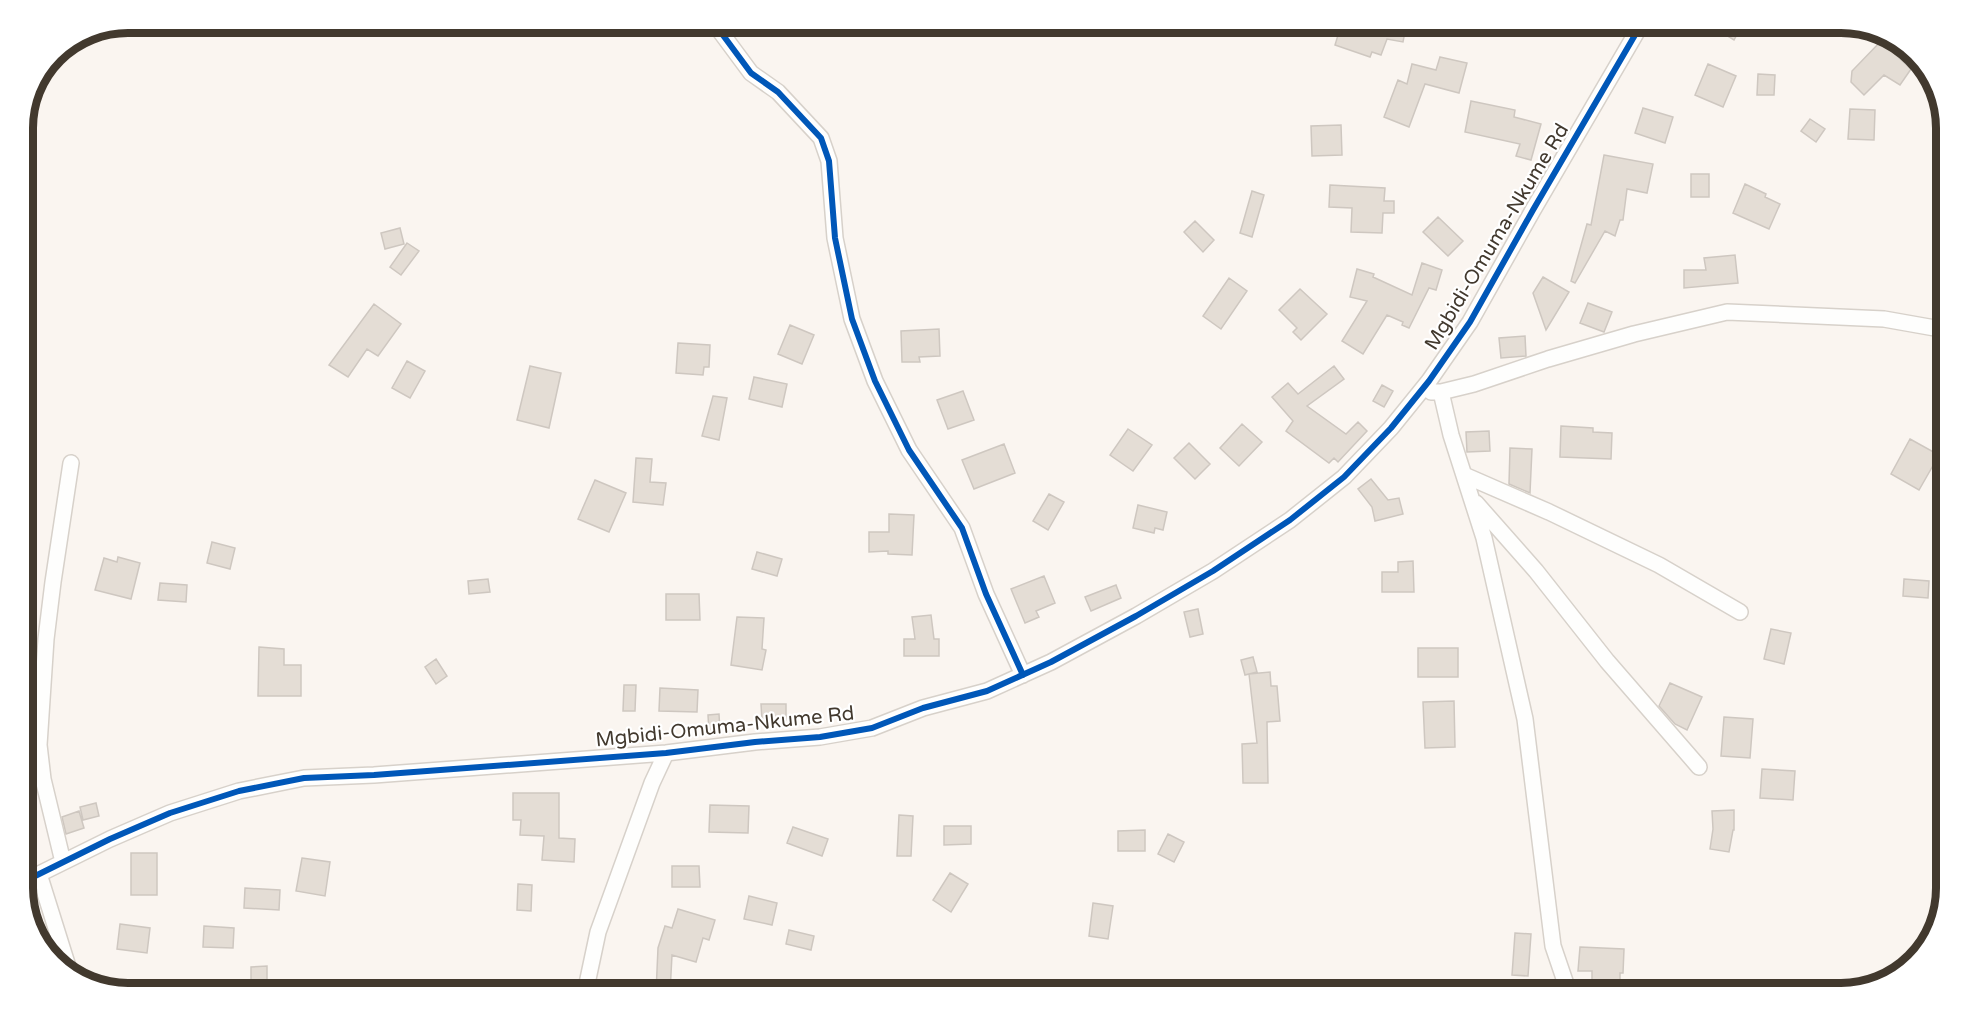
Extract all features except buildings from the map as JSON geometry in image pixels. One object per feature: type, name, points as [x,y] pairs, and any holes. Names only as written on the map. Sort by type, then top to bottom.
[{"type":"street","points":[[722,33],[751,73],[778,92],[821,138],[829,161],[835,238],[852,319],[875,381],[909,450],[962,528],[986,594],[1023,675]]},
{"type":"street","name":"Mgbidi-Omuma-Nkume Rd","points":[[33,877],[110,839],[170,813],[239,791],[304,778],[374,776],[666,753],[820,737],[872,728],[923,708],[987,691],[1051,663],[1213,571],[1290,520],[1344,477],[1391,428],[1421,391],[1470,322],[1636,33]]},
{"type":"street","points":[[1421,391],[1441,392],[1474,384],[1634,334],[1727,312],[1884,319],[1936,328]]},
{"type":"street","points":[[1441,392],[1450,435],[1484,537],[1525,719],[1553,946],[1566,983]]},
{"type":"street","points":[[63,862],[49,810],[39,745],[46,639],[71,463]]},
{"type":"street","points":[[1464,475],[1549,512],[1659,565],[1740,612]]},
{"type":"street","points":[[1472,499],[1536,571],[1607,661],[1699,767]]},
{"type":"street","points":[[587,983],[598,932],[652,783],[666,753]]},
{"type":"street","points":[[39,874],[66,960]]},
{"type":"cycle path","points":[[721,33],[751,73],[778,92],[821,138],[829,161],[835,238],[852,319],[875,381],[909,450],[962,528],[986,594],[1023,675]]},
{"type":"cycle path","points":[[33,877],[110,839],[170,813],[239,791],[304,778],[374,775],[666,753],[820,737],[872,728],[923,708],[987,691],[1051,662],[1213,571],[1290,520],[1344,477],[1391,428],[1429,381],[1470,322],[1636,33]]}]
